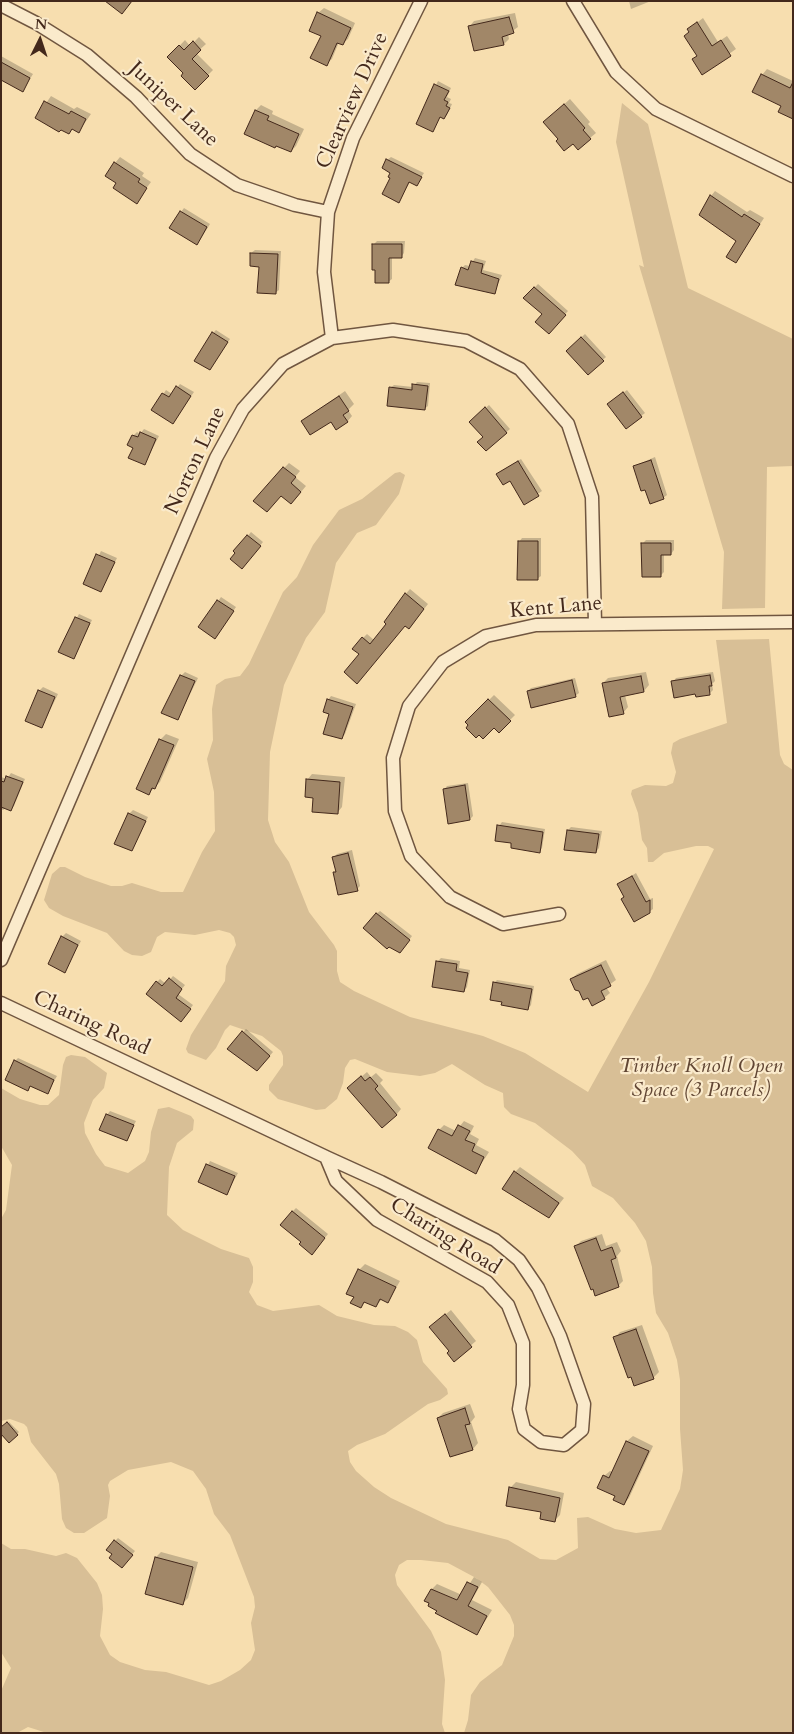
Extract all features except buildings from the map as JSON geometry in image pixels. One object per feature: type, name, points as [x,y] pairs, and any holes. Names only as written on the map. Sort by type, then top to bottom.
[{"type":"street","name":"Clearview Drive","points":[[332,338],[324,272],[328,212],[353,138],[420,1]]},
{"type":"street","points":[[573,1],[616,72],[656,110],[793,176]]},
{"type":"street","name":"Juniper Lane","points":[[1,5],[36,22],[87,55],[136,97],[190,154],[237,185],[296,205],[328,212]]},
{"type":"street","name":"Norton Lane","points":[[1,960],[216,458],[243,408],[283,364],[332,338],[393,330],[466,340],[520,368],[568,424],[592,497],[595,624]]},
{"type":"street","name":"Kent Lane","points":[[559,914],[503,924],[450,897],[411,856],[395,811],[394,758],[410,706],[443,662],[486,636],[536,626],[793,622]]},
{"type":"street","name":"Charing Road","points":[[1,1004],[381,1182],[494,1240],[519,1260],[538,1288],[560,1336],[584,1404],[582,1430],[564,1445],[541,1442],[524,1429],[519,1410],[523,1384],[523,1343],[508,1305],[487,1282],[377,1220],[336,1181],[326,1157]]},
{"type":"green space","points":[[622,103],[648,124],[688,288],[793,339],[793,466],[767,467],[765,608],[722,609],[724,552],[639,265],[644,267],[616,142]]},
{"type":"green space","name":"Timber Knoll Open Space (3 Parcels)","points":[[400,472],[405,475],[399,494],[376,525],[357,533],[336,563],[325,612],[306,638],[284,685],[270,752],[268,820],[275,842],[289,862],[309,912],[337,951],[337,971],[340,982],[354,991],[410,1017],[483,1036],[525,1053],[588,1092],[649,982],[714,849],[708,846],[696,846],[664,853],[653,862],[648,862],[647,848],[642,840],[638,813],[631,794],[632,790],[645,785],[666,786],[673,783],[676,772],[671,753],[673,743],[727,723],[716,640],[769,639],[780,755],[784,764],[793,770],[793,1733],[464,1733],[468,1720],[471,1695],[480,1682],[502,1665],[514,1636],[514,1625],[510,1615],[488,1587],[476,1578],[448,1563],[407,1560],[399,1565],[395,1575],[397,1585],[431,1631],[441,1652],[445,1680],[442,1724],[445,1733],[47,1733],[28,1727],[17,1733],[1,1733],[1,1691],[11,1668],[1,1652],[1,1543],[11,1549],[25,1549],[56,1556],[66,1553],[77,1558],[97,1583],[102,1595],[103,1609],[100,1636],[110,1655],[120,1662],[145,1670],[166,1672],[209,1685],[221,1681],[240,1670],[251,1660],[255,1650],[251,1623],[255,1607],[254,1597],[230,1535],[214,1514],[206,1489],[193,1471],[171,1462],[128,1470],[110,1481],[108,1485],[110,1496],[107,1518],[84,1533],[74,1533],[66,1528],[62,1519],[59,1484],[56,1474],[31,1442],[27,1427],[10,1419],[1,1421],[1,1219],[6,1210],[12,1165],[1,1146],[1,1088],[20,1099],[40,1105],[48,1105],[59,1095],[63,1065],[66,1057],[71,1055],[85,1057],[107,1073],[104,1088],[93,1100],[84,1123],[85,1133],[105,1166],[128,1173],[145,1161],[149,1152],[151,1132],[158,1109],[169,1107],[191,1116],[194,1120],[193,1130],[177,1143],[169,1167],[167,1215],[183,1230],[221,1249],[249,1258],[253,1267],[253,1282],[249,1292],[257,1305],[273,1311],[319,1305],[337,1316],[374,1325],[395,1326],[408,1332],[417,1340],[423,1362],[447,1389],[448,1394],[440,1400],[428,1404],[385,1434],[357,1445],[348,1451],[350,1462],[356,1471],[374,1487],[391,1498],[446,1524],[508,1540],[540,1559],[556,1560],[578,1548],[577,1518],[588,1517],[615,1529],[636,1533],[661,1530],[680,1489],[683,1470],[680,1429],[680,1380],[677,1360],[668,1333],[656,1313],[652,1267],[646,1241],[635,1223],[613,1198],[592,1186],[585,1165],[572,1151],[535,1123],[511,1114],[504,1107],[503,1093],[485,1085],[452,1064],[435,1073],[420,1076],[387,1072],[355,1059],[350,1060],[345,1068],[343,1083],[337,1099],[325,1109],[316,1110],[278,1099],[269,1090],[269,1085],[283,1065],[283,1056],[281,1051],[262,1036],[230,1025],[206,1060],[188,1053],[186,1049],[191,1035],[225,981],[226,966],[236,945],[234,937],[230,933],[219,930],[195,935],[165,932],[157,937],[151,952],[142,956],[132,955],[124,951],[107,933],[63,916],[49,908],[44,900],[52,874],[60,867],[65,867],[85,877],[111,886],[122,886],[132,883],[161,892],[183,892],[202,852],[215,831],[214,792],[207,759],[213,740],[212,709],[216,685],[225,679],[240,676],[249,664],[283,592],[297,577],[313,545],[339,510],[362,499],[395,473]]}]
